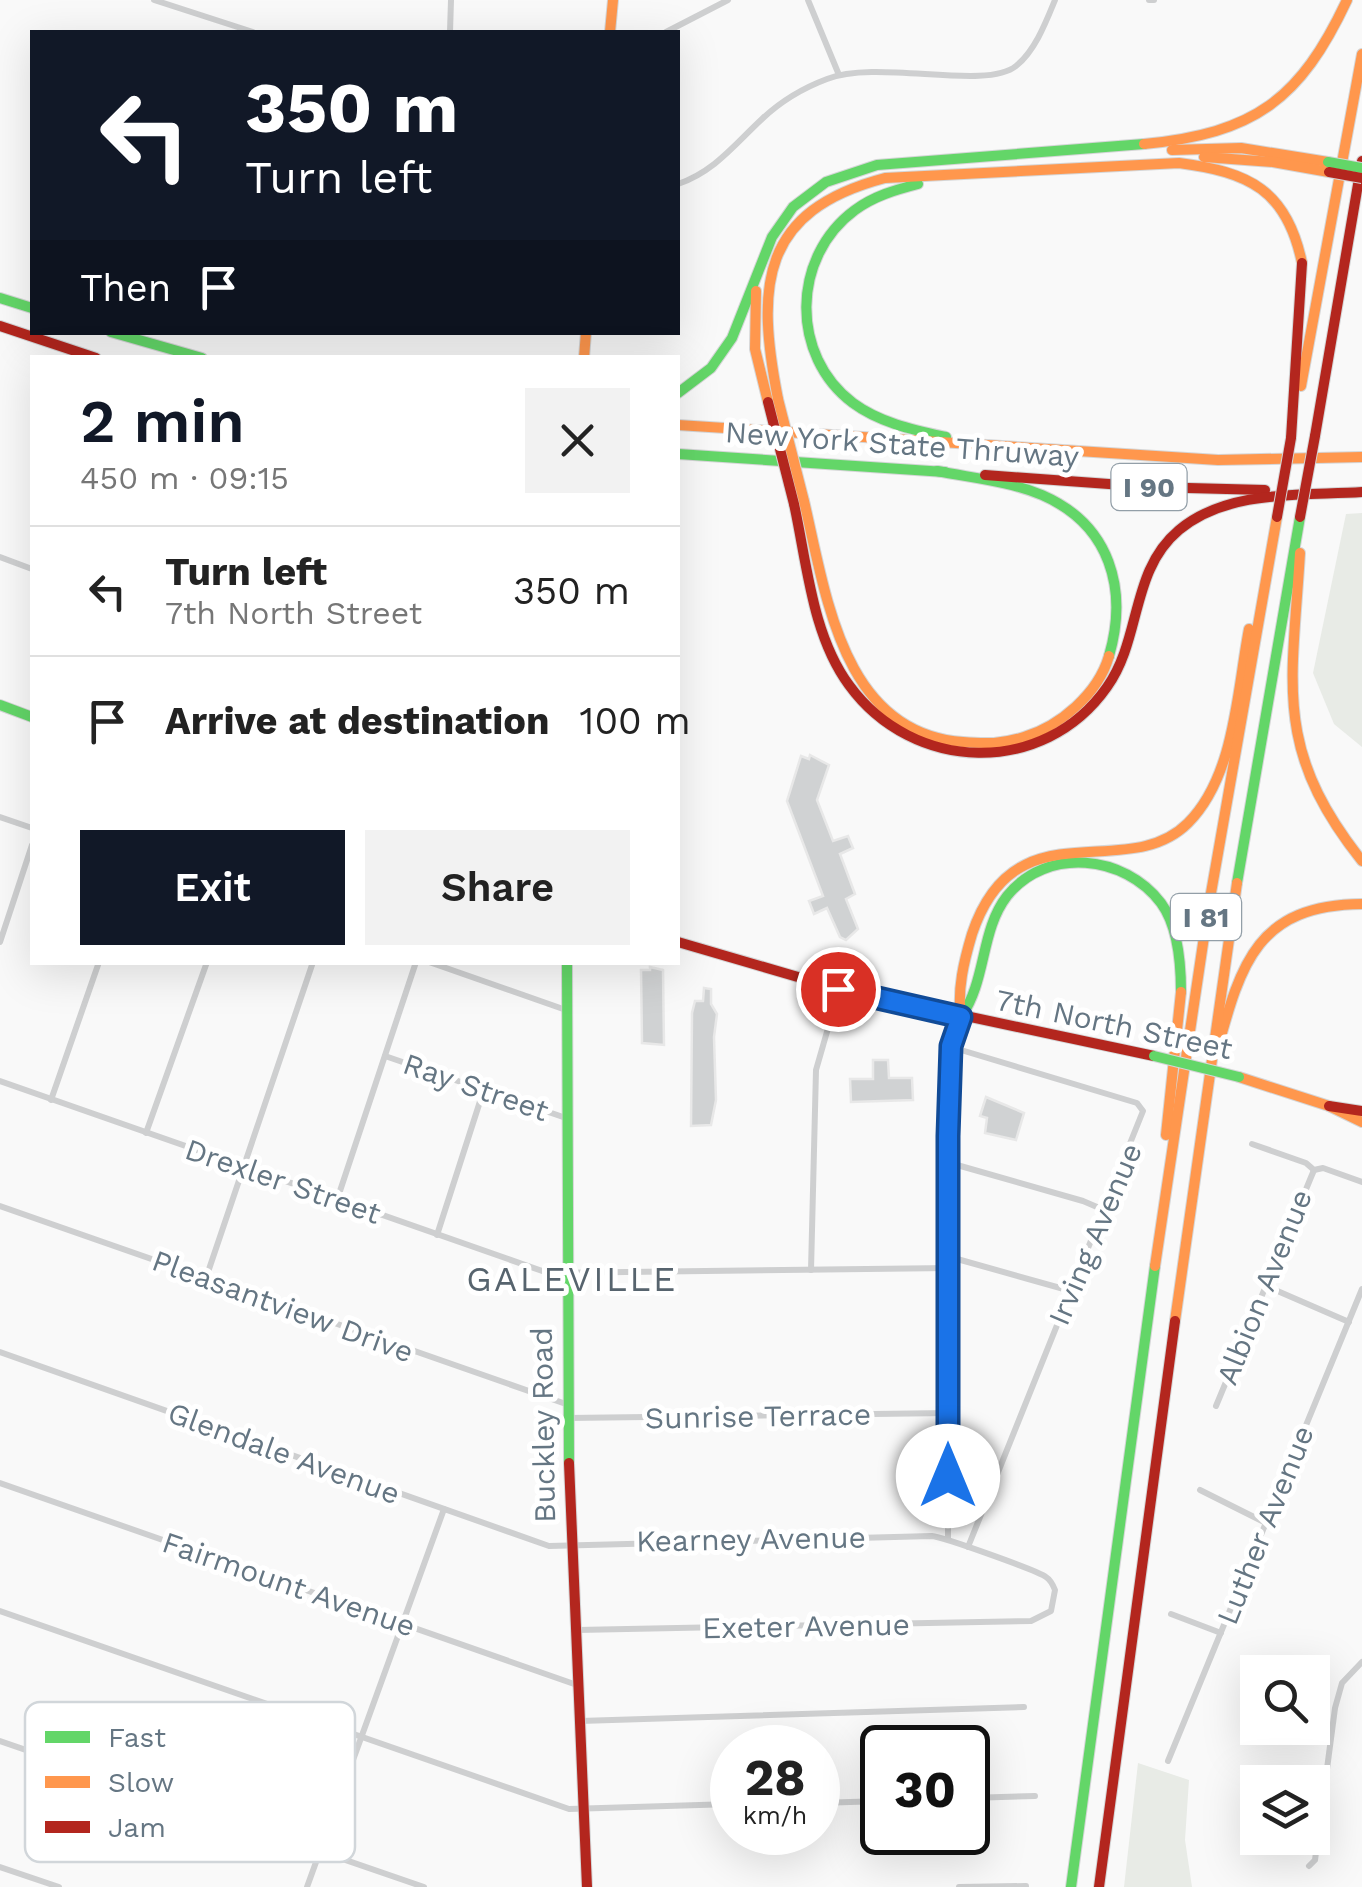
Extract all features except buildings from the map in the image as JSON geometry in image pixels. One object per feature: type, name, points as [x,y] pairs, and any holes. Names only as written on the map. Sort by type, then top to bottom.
[{"type":"main road","points":[[610,30],[613,0]]},
{"type":"main road","points":[[680,392],[703,376],[736,334],[768,240],[795,203],[810,190],[853,170],[1201,138],[1248,121],[1298,83],[1319,58],[1346,0]]},
{"type":"main road","name":"I 81","points":[[1071,1887],[1152,1286],[1208,910],[1362,54]]},
{"type":"main road","points":[[1120,146],[1162,151],[1240,148],[1362,178]]},
{"type":"main road","points":[[1122,166],[1233,157],[1329,167],[1362,164]]},
{"type":"main road","points":[[773,401],[765,338],[766,295],[780,252],[808,211],[828,195],[866,181],[1179,163],[1222,166],[1256,182],[1283,209],[1298,238],[1304,266],[1291,438]]},
{"type":"main road","name":"I 81","points":[[1099,1887],[1222,966],[1362,164]]},
{"type":"main road","points":[[988,174],[896,187],[857,205],[823,243],[805,303],[814,354],[827,376],[857,406],[908,429],[1002,448]]},
{"type":"main road","points":[[1346,256],[1362,197]]},
{"type":"main road","points":[[761,259],[754,330],[799,502],[849,662],[870,695],[888,712],[928,736],[972,746],[1010,744],[1032,738],[1074,713],[1103,675],[1114,650],[1118,627],[1114,579],[1097,541],[1083,523],[1059,504],[1026,489],[937,471]]},
{"type":"main road","points":[[0,298],[30,307]]},
{"type":"main road","points":[[0,326],[87,355]]},
{"type":"main road","points":[[121,335],[191,355]]},
{"type":"main road","name":"New York State Thruway","points":[[680,426],[1218,460],[1362,457]]},
{"type":"main road","name":"New York State Thruway","points":[[680,454],[1168,487],[1362,490]]},
{"type":"main road","points":[[799,502],[825,631],[849,686],[900,734],[945,751],[988,757],[1035,747],[1061,735],[1096,703],[1121,662],[1144,576],[1179,530],[1223,506],[1253,498],[1362,490]]},
{"type":"main road","points":[[1300,517],[1290,679],[1292,719],[1313,792],[1362,861]]},
{"type":"main road","points":[[961,1017],[957,998],[976,919],[1002,882],[1038,860],[1062,852],[1122,851],[1158,843],[1201,808],[1214,782],[1259,581],[1272,550]]},
{"type":"main road","points":[[0,705],[30,716]]},
{"type":"main road","points":[[961,1017],[974,1002],[989,930],[997,911],[1019,883],[1040,871],[1072,863],[1105,864],[1134,876],[1164,906],[1177,934],[1181,974],[1152,1286]]},
{"type":"main road","points":[[1201,1111],[1237,979],[1264,935],[1296,913],[1333,903],[1362,904]]},
{"type":"main road","name":"7th North Street","points":[[680,943],[838,989],[1240,1077],[1329,1106],[1362,1122]]},
{"type":"main road","name":"Buckley Road","points":[[567,965],[566,1418],[587,1887]]},
{"type":"main road","points":[[1329,1106],[1362,1111]]},
{"type":"street","points":[[154,0],[247,30]]},
{"type":"street","points":[[450,30],[452,0]]},
{"type":"street","points":[[670,30],[728,0]]},
{"type":"street","points":[[808,0],[838,76]]},
{"type":"street","points":[[680,183],[722,161],[775,107],[804,89],[838,76],[898,71],[992,77],[1007,73],[1030,49],[1054,0]]},
{"type":"street","points":[[0,557],[30,568]]},
{"type":"street","points":[[0,817],[30,827]]},
{"type":"street","points":[[0,942],[30,851]]},
{"type":"street","points":[[52,1100],[99,965]]},
{"type":"street","points":[[146,1133],[206,965]]},
{"type":"street","points":[[206,1278],[312,965]]},
{"type":"street","points":[[337,1200],[415,965]]},
{"type":"street","points":[[438,965],[566,1010]]},
{"type":"street","points":[[810,1270],[816,1070],[838,989]]},
{"type":"street","points":[[948,1538],[951,1046],[961,1017]]},
{"type":"street","name":"Irving Avenue","points":[[951,1046],[1140,1105],[1143,1118],[968,1547]]},
{"type":"street","name":"Ray Street","points":[[385,1056],[566,1118]]},
{"type":"street","name":"Drexler Street","points":[[0,1081],[548,1273],[950,1268]]},
{"type":"street","points":[[437,1235],[484,1089]]},
{"type":"street","points":[[1252,1144],[1306,1163],[1314,1170],[1323,1168],[1362,1182]]},
{"type":"street","points":[[950,1162],[1104,1210]]},
{"type":"street","name":"Albion Avenue","points":[[1216,1406],[1314,1170]]},
{"type":"street","name":"Pleasantview Drive","points":[[0,1206],[566,1404]]},
{"type":"street","points":[[950,1257],[1071,1291]]},
{"type":"street","points":[[1266,1286],[1349,1322]]},
{"type":"street","name":"Luther Avenue","points":[[1168,1761],[1362,1289]]},
{"type":"street","name":"Glendale Avenue","points":[[0,1352],[549,1546],[570,1546]]},
{"type":"street","name":"Sunrise Terrace","points":[[566,1418],[949,1413]]},
{"type":"street","name":"Fairmount Avenue","points":[[0,1483],[577,1685]]},
{"type":"street","points":[[1200,1490],[1266,1523]]},
{"type":"street","points":[[355,1757],[444,1509]]},
{"type":"street","name":"Kearney Avenue","points":[[570,1546],[700,1540],[948,1538],[1046,1576],[1056,1600],[1051,1611],[1037,1620]]},
{"type":"street","points":[[0,1611],[259,1702]]},
{"type":"street","points":[[1171,1614],[1221,1633]]},
{"type":"street","name":"Exeter Avenue","points":[[574,1630],[1037,1620]]},
{"type":"street","points":[[1309,1866],[1315,1860],[1335,1708],[1342,1683],[1362,1662]]},
{"type":"street","points":[[579,1722],[1024,1707]]},
{"type":"street","points":[[355,1736],[569,1809],[710,1805]]},
{"type":"street","points":[[0,1741],[25,1750]]},
{"type":"street","points":[[990,1797],[1036,1796]]},
{"type":"street","points":[[307,1887],[316,1862]]},
{"type":"street","points":[[352,1862],[424,1887]]},
{"type":"street","points":[[0,1867],[59,1887]]},
{"type":"street","points":[[959,1887],[1026,1886]]},
{"type":"shaded area","points":[[1362,513],[1362,747],[1334,724],[1313,673],[1346,514]]},
{"type":"shaded area","points":[[1138,1763],[1189,1780],[1185,1840],[1192,1887],[1124,1887]]},
{"type":"traffic: fast","points":[[680,391],[711,368],[732,338],[772,237],[793,207],[826,182],[877,165],[1144,144]]},
{"type":"traffic: fast","points":[[1328,162],[1362,168]]},
{"type":"traffic: fast","points":[[918,184],[870,201],[834,230],[819,253],[810,279],[806,306],[809,334],[832,383],[853,403],[886,421],[946,437]]},
{"type":"traffic: fast","points":[[0,298],[30,307]]},
{"type":"traffic: fast","points":[[122,335],[192,355]]},
{"type":"traffic: fast","points":[[680,454],[945,472]]},
{"type":"traffic: fast","points":[[937,471],[1029,490],[1065,508],[1084,524],[1099,542],[1114,584],[1116,607],[1109,656]]},
{"type":"traffic: fast","points":[[1237,883],[1300,517]]},
{"type":"traffic: fast","points":[[0,705],[30,716]]},
{"type":"traffic: fast","points":[[961,1017],[975,987],[992,924],[1007,896],[1043,869],[1064,864],[1086,863],[1127,875],[1161,903],[1175,934],[1181,992]]},
{"type":"traffic: fast","points":[[567,965],[569,1463]]},
{"type":"traffic: fast","points":[[1154,1056],[1239,1077]]},
{"type":"traffic: fast","points":[[1071,1887],[1155,1266]]},
{"type":"traffic: slow","points":[[610,30],[613,0]]},
{"type":"traffic: slow","points":[[1144,144],[1216,131],[1270,105],[1311,63],[1347,0]]},
{"type":"traffic: slow","points":[[1301,386],[1362,54]]},
{"type":"traffic: slow","points":[[1172,150],[1241,148],[1328,162]]},
{"type":"traffic: slow","points":[[1204,157],[1273,162],[1329,172]]},
{"type":"traffic: slow","points":[[778,399],[768,321],[769,288],[776,259],[790,233],[812,211],[844,192],[885,178],[1179,163],[1204,167],[1245,179],[1275,202],[1295,238],[1302,263]]},
{"type":"traffic: slow","points":[[756,291],[755,349],[768,402]]},
{"type":"traffic: slow","points":[[584,355],[586,335]]},
{"type":"traffic: slow","points":[[778,399],[804,501]]},
{"type":"traffic: slow","points":[[680,425],[1218,460],[1362,457]]},
{"type":"traffic: slow","points":[[804,501],[821,577],[846,653],[865,687],[890,714],[922,733],[987,743],[1038,732],[1076,707],[1096,683],[1109,656]]},
{"type":"traffic: slow","points":[[1155,1266],[1208,910],[1277,517]]},
{"type":"traffic: slow","points":[[1300,553],[1293,679],[1301,749],[1333,821],[1362,861]]},
{"type":"traffic: slow","points":[[961,1017],[961,986],[972,934],[991,894],[1015,871],[1043,858],[1134,848],[1163,840],[1188,823],[1204,804],[1216,782],[1232,732],[1249,629]]},
{"type":"traffic: slow","points":[[1175,1321],[1237,883]]},
{"type":"traffic: slow","points":[[1217,1051],[1235,991],[1260,944],[1277,927],[1299,915],[1327,907],[1362,904]]},
{"type":"traffic: slow","points":[[1166,1135],[1181,992]]},
{"type":"traffic: slow","points":[[1239,1077],[1329,1106],[1362,1122]]},
{"type":"traffic: jam","points":[[1315,436],[1362,161]]},
{"type":"traffic: jam","points":[[1329,172],[1362,178]]},
{"type":"traffic: jam","points":[[1291,438],[1302,263]]},
{"type":"traffic: jam","points":[[0,326],[87,355]]},
{"type":"traffic: jam","points":[[768,402],[794,504]]},
{"type":"traffic: jam","points":[[1300,517],[1315,436]]},
{"type":"traffic: jam","points":[[1277,517],[1291,438]]},
{"type":"traffic: jam","points":[[985,475],[1150,487],[1265,490]]},
{"type":"traffic: jam","points":[[794,504],[819,621],[849,685],[876,714],[907,735],[942,748],[978,753],[1015,749],[1049,737],[1080,716],[1107,687],[1118,668],[1152,565],[1179,530],[1198,517],[1220,507],[1266,497],[1362,492]]},
{"type":"traffic: jam","points":[[680,943],[839,989],[1154,1056]]},
{"type":"traffic: jam","points":[[1329,1106],[1362,1111]]},
{"type":"traffic: jam","points":[[1099,1887],[1175,1321]]},
{"type":"traffic: jam","points":[[569,1463],[587,1887]]},
{"type":"district","name":"GALEVILLE","points":[[572,1279]]},
{"type":"route","points":[[838,989],[961,1017],[951,1046],[948,1136],[948,1476]]}]
